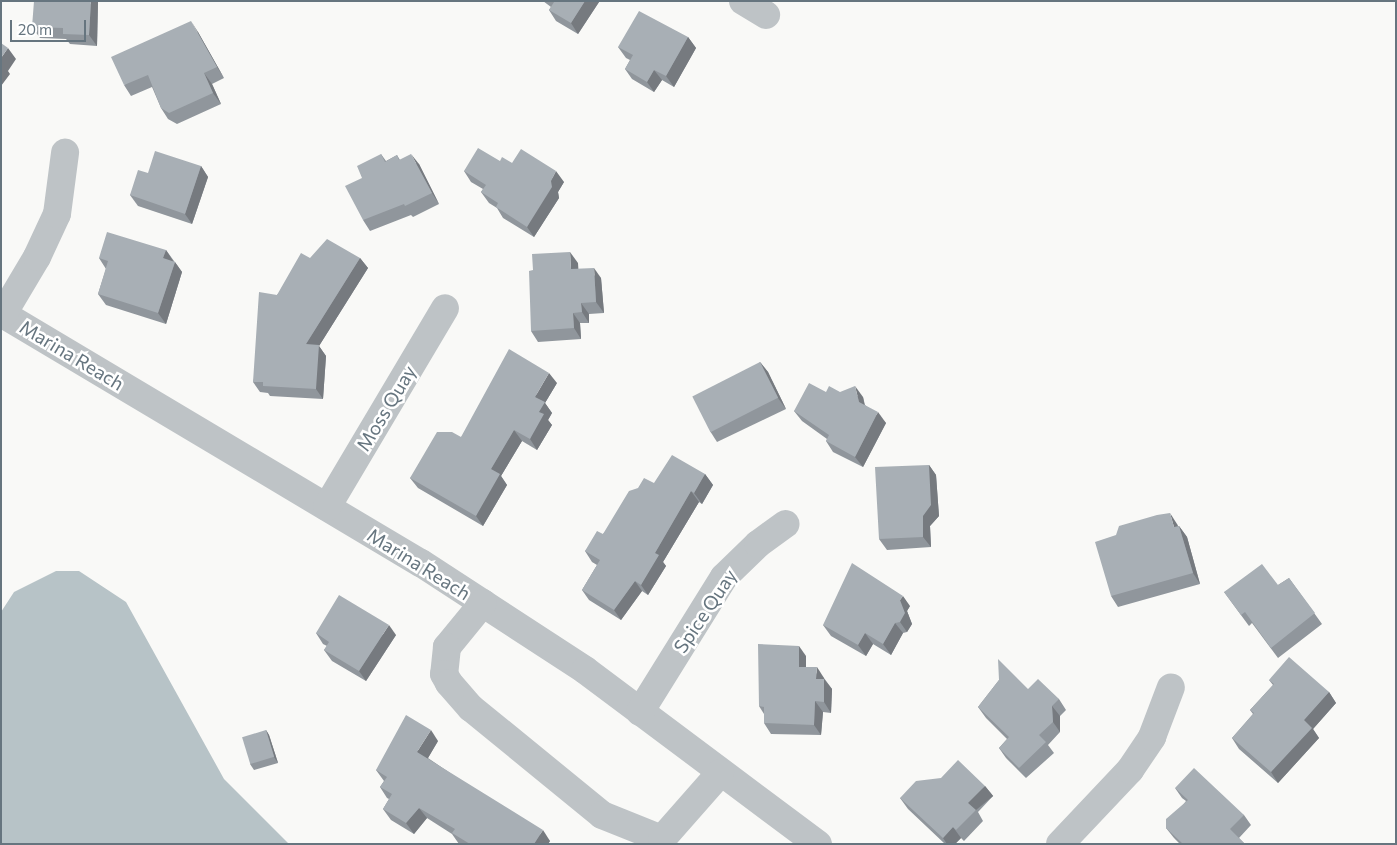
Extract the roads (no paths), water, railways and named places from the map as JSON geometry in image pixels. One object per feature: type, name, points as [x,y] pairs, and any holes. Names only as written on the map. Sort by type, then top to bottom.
[{"type":"street","points":[[743,1],[766,15]]},
{"type":"street","points":[[2,313],[37,257],[57,214],[65,153]]},
{"type":"street","name":"Moss Quay","points":[[327,507],[445,308]]},
{"type":"street","name":"Marina Reach","points":[[2,313],[327,507],[585,670],[720,773],[818,844]]},
{"type":"street","name":"Spice Quay","points":[[640,712],[724,577],[758,544],[786,524]]},
{"type":"street","points":[[483,604],[447,647],[444,674],[449,683],[471,708],[602,815],[662,839],[720,773]]},
{"type":"street","points":[[1060,844],[1130,770],[1152,737],[1171,686]]}]
